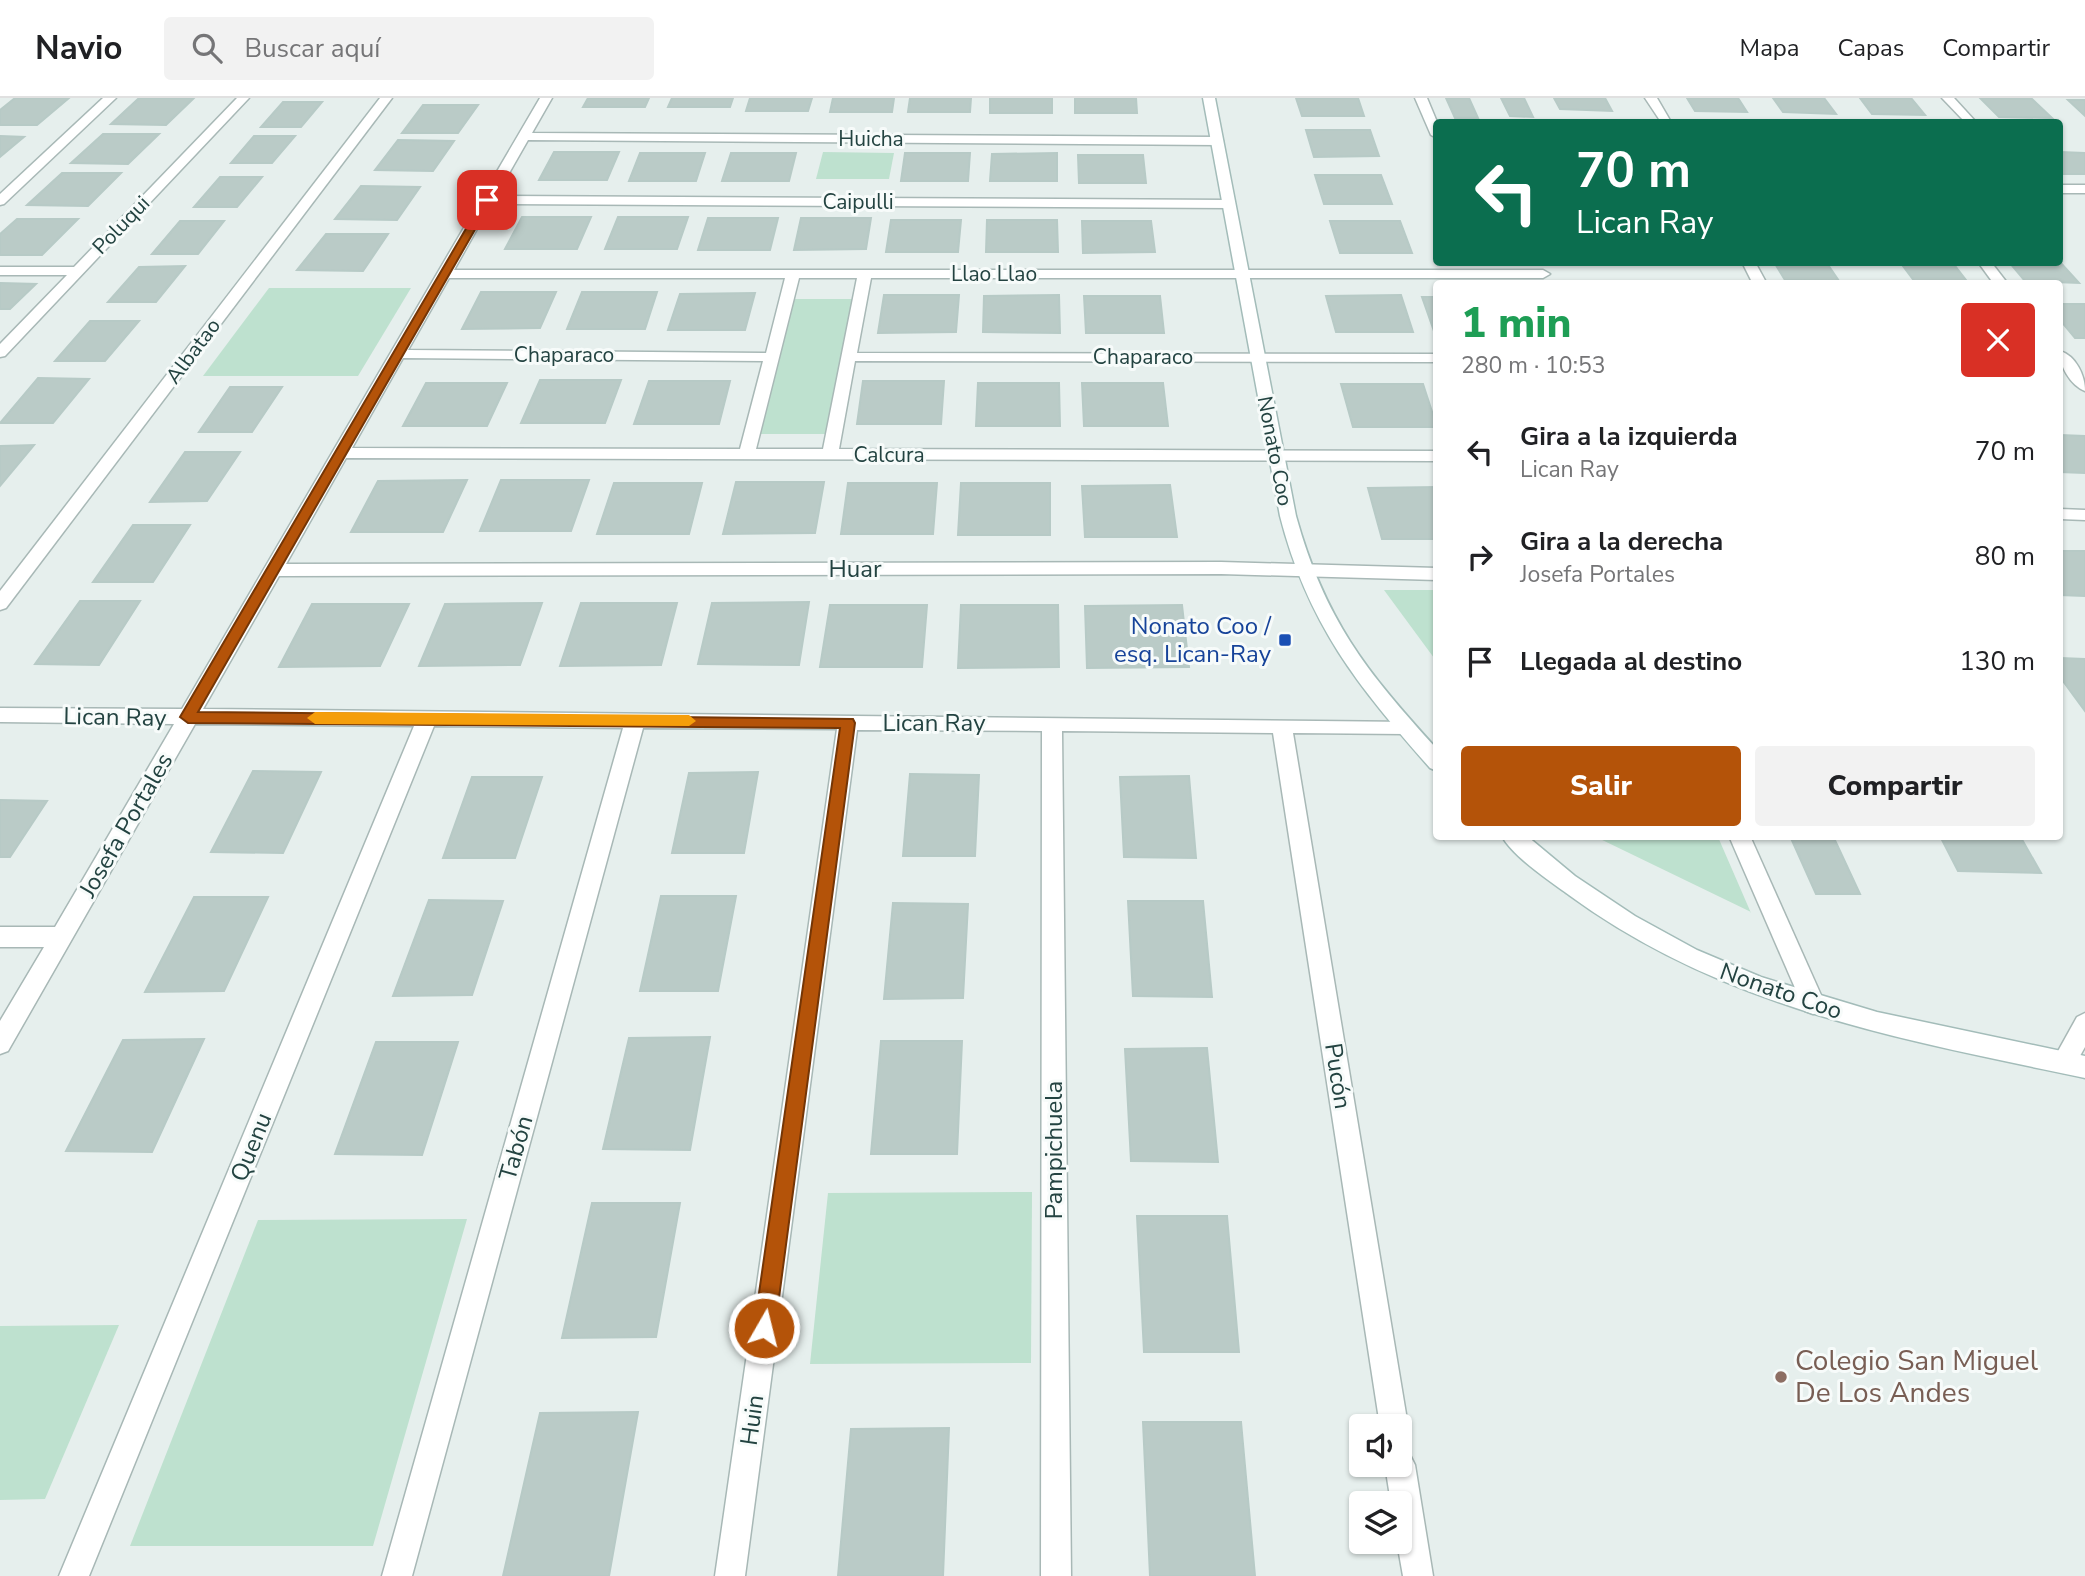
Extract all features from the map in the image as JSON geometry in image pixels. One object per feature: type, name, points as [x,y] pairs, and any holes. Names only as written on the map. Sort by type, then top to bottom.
[{"type":"street","points":[[0,201],[110,98]]},
{"type":"street","name":"Poluqui","points":[[0,353],[243,98]]},
{"type":"street","name":"Albatao","points":[[0,604],[386,98]]},
{"type":"street","name":"Josefa Portales","points":[[0,1043],[546,98]]},
{"type":"street","name":"Nonato Coo","points":[[1209,98],[1288,516],[1305,572],[1336,637],[1367,681],[1433,758]]},
{"type":"street","points":[[1421,98],[1433,126]]},
{"type":"street","points":[[1651,98],[1664,119]]},
{"type":"street","points":[[1948,98],[1967,119]]},
{"type":"street","name":"Huicha","points":[[524,136],[1217,141]]},
{"type":"street","points":[[2063,189],[2085,189]]},
{"type":"street","name":"Caipulli","points":[[487,200],[1229,204]]},
{"type":"street","points":[[1987,266],[1998,280]]},
{"type":"street","name":"Llao Llao","points":[[444,274],[1242,274],[1494,268],[1543,274]]},
{"type":"street","points":[[0,271],[76,271]]},
{"type":"street","points":[[747,454],[793,274]]},
{"type":"street","points":[[830,454],[865,274]]},
{"type":"street","name":"Chaparaco","points":[[398,354],[772,357]]},
{"type":"street","name":"Chaparaco","points":[[849,357],[1433,358]]},
{"type":"street","points":[[2063,359],[2085,387]]},
{"type":"street","name":"Calcura","points":[[341,453],[1433,456]]},
{"type":"street","points":[[2063,514],[2085,515]]},
{"type":"street","name":"Huar","points":[[274,570],[1221,568],[1433,574]]},
{"type":"street","name":"Lican Ray","points":[[0,715],[1405,727]]},
{"type":"street","name":"Quenu","points":[[74,1576],[427,719]]},
{"type":"street","name":"Tabón","points":[[397,1576],[635,720]]},
{"type":"street","name":"Huin","points":[[730,1576],[848,723]]},
{"type":"street","name":"Pampichuela","points":[[1052,724],[1056,1576]]},
{"type":"street","name":"Pucón","points":[[1282,726],[1392,1414]]},
{"type":"street","name":"Nonato Coo","points":[[1517,840],[1578,890],[1636,929],[1702,963],[1756,986],[1937,1037],[2075,1065]]},
{"type":"street","points":[[1741,840],[1813,1004]]},
{"type":"street","points":[[0,937],[61,937]]},
{"type":"street","points":[[2075,1065],[2085,1024]]},
{"type":"street","points":[[1402,1477],[1418,1576]]},
{"type":"green space","points":[[823,152],[894,153],[889,179],[816,179]]},
{"type":"green space","points":[[269,288],[411,288],[358,376],[203,376]]},
{"type":"green space","points":[[790,299],[852,299],[826,434],[757,434]]},
{"type":"green space","points":[[1384,590],[1433,590],[1433,657]]},
{"type":"green space","points":[[1602,840],[1719,840],[1750,912]]},
{"type":"green space","points":[[1032,1192],[1031,1363],[810,1364],[828,1193]]},
{"type":"green space","points":[[467,1219],[373,1546],[130,1546],[258,1220]]},
{"type":"green space","points":[[119,1325],[45,1499],[0,1500],[0,1326]]},
{"type":"building","points":[[15,98],[69,98],[37,125],[0,125],[0,110]]},
{"type":"building","points":[[139,98],[194,98],[166,125],[111,124]]},
{"type":"building","points":[[588,98],[649,98],[645,107],[583,107]]},
{"type":"building","points":[[672,98],[733,98],[730,107],[668,107]]},
{"type":"building","points":[[750,98],[812,98],[808,111],[746,111]]},
{"type":"building","points":[[833,98],[894,98],[892,112],[830,112]]},
{"type":"building","points":[[910,98],[971,98],[970,112],[908,112]]},
{"type":"building","points":[[990,98],[1052,98],[1052,113],[990,113]]},
{"type":"building","points":[[1075,98],[1136,98],[1137,113],[1075,113]]},
{"type":"building","points":[[1296,98],[1358,98],[1364,116],[1302,116]]},
{"type":"building","points":[[1446,98],[1469,98],[1478,118],[1455,118]]},
{"type":"building","points":[[1501,98],[1524,98],[1533,117],[1510,116]]},
{"type":"building","points":[[1554,98],[1605,98],[1612,111],[1560,109]]},
{"type":"building","points":[[1687,98],[1738,98],[1747,112],[1695,111]]},
{"type":"building","points":[[1773,98],[1824,98],[1836,114],[1783,112]]},
{"type":"building","points":[[1860,98],[1911,98],[1925,115],[1872,114]]},
{"type":"building","points":[[1980,98],[2032,99],[2052,118],[1999,117]]},
{"type":"building","points":[[2068,100],[2085,100],[2085,116]]},
{"type":"building","points":[[283,102],[322,102],[301,127],[261,127]]},
{"type":"building","points":[[423,105],[478,105],[458,133],[402,133]]},
{"type":"building","points":[[1306,130],[1370,130],[1379,156],[1314,157]]},
{"type":"building","points":[[103,134],[159,134],[128,164],[71,163]]},
{"type":"building","points":[[0,136],[24,137],[0,157]]},
{"type":"building","points":[[254,136],[295,136],[272,163],[231,163]]},
{"type":"building","points":[[398,140],[454,141],[433,171],[375,170]]},
{"type":"building","points":[[554,152],[619,152],[607,180],[539,180]]},
{"type":"building","points":[[2063,152],[2085,153],[2085,174],[2063,174]]},
{"type":"building","points":[[640,153],[705,153],[696,181],[629,181]]},
{"type":"building","points":[[731,153],[796,153],[789,181],[722,181]]},
{"type":"building","points":[[905,153],[970,153],[968,181],[901,181]]},
{"type":"building","points":[[1057,153],[1057,181],[990,181],[992,154]]},
{"type":"building","points":[[1078,155],[1143,155],[1146,183],[1079,183]]},
{"type":"building","points":[[62,173],[121,173],[88,206],[27,205]]},
{"type":"building","points":[[1315,175],[1381,175],[1392,204],[1324,204]]},
{"type":"building","points":[[220,177],[262,177],[237,207],[194,207]]},
{"type":"building","points":[[361,186],[420,187],[397,220],[335,219]]},
{"type":"building","points":[[522,217],[591,217],[577,249],[505,249]]},
{"type":"building","points":[[618,217],[688,217],[677,249],[605,249]]},
{"type":"building","points":[[708,218],[778,218],[770,250],[698,250]]},
{"type":"building","points":[[801,218],[871,218],[866,249],[794,250]]},
{"type":"building","points":[[17,219],[78,219],[42,255],[0,255],[0,234]]},
{"type":"building","points":[[891,220],[961,220],[958,252],[886,252]]},
{"type":"building","points":[[987,220],[1057,220],[1058,252],[986,252]]},
{"type":"building","points":[[180,221],[224,221],[198,254],[152,254]]},
{"type":"building","points":[[1082,221],[1151,221],[1155,252],[1083,253]]},
{"type":"building","points":[[1330,221],[1400,221],[1412,253],[1340,253]]},
{"type":"building","points":[[326,234],[388,234],[363,271],[297,270]]},
{"type":"building","points":[[2063,265],[2079,283],[2063,282],[2063,280],[2024,280],[2012,266]]},
{"type":"building","points":[[185,266],[156,302],[108,302],[139,267]]},
{"type":"building","points":[[1776,266],[1829,266],[1838,280],[1785,280]]},
{"type":"building","points":[[1903,266],[1955,266],[1966,280],[1914,280]]},
{"type":"building","points":[[0,283],[36,284],[10,309],[0,309]]},
{"type":"building","points":[[481,292],[556,292],[540,328],[462,329]]},
{"type":"building","points":[[582,292],[657,292],[645,329],[567,329]]},
{"type":"building","points":[[755,293],[745,330],[668,330],[680,294]]},
{"type":"building","points":[[884,295],[959,295],[956,332],[878,333]]},
{"type":"building","points":[[1059,295],[1060,333],[983,332],[984,296]]},
{"type":"building","points":[[1401,295],[1413,332],[1336,332],[1326,296]]},
{"type":"building","points":[[1084,296],[1160,296],[1164,333],[1086,333]]},
{"type":"building","points":[[1422,297],[1433,297],[1433,328]]},
{"type":"building","points":[[2063,304],[2085,304],[2085,338],[2075,338],[2063,324]]},
{"type":"building","points":[[90,321],[139,321],[105,361],[55,361]]},
{"type":"building","points":[[38,378],[89,379],[53,423],[0,423]]},
{"type":"building","points":[[540,380],[621,380],[605,423],[521,423]]},
{"type":"building","points":[[649,381],[730,381],[719,424],[634,424]]},
{"type":"building","points":[[863,381],[944,381],[941,424],[857,424]]},
{"type":"building","points":[[426,383],[507,383],[487,426],[403,426]]},
{"type":"building","points":[[978,383],[1059,383],[1060,426],[976,426]]},
{"type":"building","points":[[1082,383],[1163,383],[1168,426],[1084,426]]},
{"type":"building","points":[[1341,384],[1423,384],[1433,415],[1433,427],[1353,427]]},
{"type":"building","points":[[230,387],[282,387],[252,432],[199,432]]},
{"type":"building","points":[[2063,435],[2085,436],[2085,473],[2063,472]]},
{"type":"building","points":[[34,445],[0,486],[0,446]]},
{"type":"building","points":[[185,452],[240,452],[207,501],[150,502]]},
{"type":"building","points":[[467,480],[443,532],[351,532],[378,481]]},
{"type":"building","points":[[501,480],[589,480],[571,531],[480,531]]},
{"type":"building","points":[[736,482],[824,482],[815,533],[723,534]]},
{"type":"building","points":[[614,483],[702,483],[689,534],[597,534]]},
{"type":"building","points":[[848,483],[937,483],[933,534],[841,534]]},
{"type":"building","points":[[961,483],[1050,483],[1050,535],[958,535]]},
{"type":"building","points":[[1170,485],[1177,537],[1085,537],[1082,486]]},
{"type":"building","points":[[1433,487],[1433,539],[1382,539],[1368,488]]},
{"type":"building","points":[[133,525],[190,525],[153,582],[93,582]]},
{"type":"building","points":[[2063,551],[2085,551],[2085,596],[2063,595]]},
{"type":"building","points":[[80,601],[140,601],[99,665],[35,664]]},
{"type":"building","points":[[809,602],[799,665],[698,664],[712,603]]},
{"type":"building","points":[[542,603],[520,665],[419,666],[445,604]]},
{"type":"building","points":[[581,603],[677,603],[661,665],[560,666]]},
{"type":"building","points":[[312,604],[409,604],[380,666],[279,667]]},
{"type":"building","points":[[830,605],[927,605],[922,667],[820,667]]},
{"type":"building","points":[[961,605],[1058,605],[1059,667],[958,668]]},
{"type":"building","points":[[1182,605],[1189,667],[1087,668],[1085,606]]},
{"type":"building","points":[[2063,658],[2085,659],[2085,711],[2063,681]]},
{"type":"building","points":[[253,771],[321,772],[283,853],[211,852]]},
{"type":"building","points":[[758,772],[744,853],[672,853],[689,773]]},
{"type":"building","points":[[910,774],[979,775],[975,856],[903,856]]},
{"type":"building","points":[[1189,776],[1196,858],[1124,857],[1120,777]]},
{"type":"building","points":[[472,777],[542,777],[515,858],[443,858]]},
{"type":"building","points":[[0,800],[47,801],[10,857],[0,857]]},
{"type":"building","points":[[1792,840],[1835,840],[1860,894],[1816,894]]},
{"type":"building","points":[[1942,840],[2022,840],[2041,873],[1958,871]]},
{"type":"building","points":[[661,896],[736,896],[718,991],[640,991]]},
{"type":"building","points":[[194,897],[268,897],[224,991],[145,992]]},
{"type":"building","points":[[429,900],[503,901],[472,995],[393,996]]},
{"type":"building","points":[[1128,901],[1203,901],[1212,997],[1133,996]]},
{"type":"building","points":[[893,903],[968,904],[963,998],[884,999]]},
{"type":"building","points":[[710,1037],[690,1150],[603,1149],[629,1038]]},
{"type":"building","points":[[204,1039],[152,1152],[66,1151],[123,1040]]},
{"type":"building","points":[[881,1041],[962,1041],[957,1154],[871,1154]]},
{"type":"building","points":[[376,1042],[458,1042],[422,1155],[335,1154]]},
{"type":"building","points":[[1207,1048],[1218,1162],[1131,1161],[1125,1049]]},
{"type":"building","points":[[592,1203],[680,1203],[656,1337],[562,1338]]},
{"type":"building","points":[[1137,1216],[1227,1216],[1239,1352],[1144,1352]]},
{"type":"building","points":[[638,1412],[609,1576],[503,1576],[540,1413]]},
{"type":"building","points":[[1143,1422],[1241,1422],[1255,1576],[1150,1576]]},
{"type":"building","points":[[949,1428],[943,1576],[838,1576],[851,1429]]},
{"type":"slow traffic","points":[[315,718],[689,721]]},
{"type":"place","name":"Nonato Coo / esq. Lican-Ray","points":[[1285,640]]},
{"type":"place","name":"Colegio San Miguel De Los Andes","points":[[1781,1377]]},
{"type":"route","points":[[487,200],[188,717],[848,723],[764,1328]]}]
